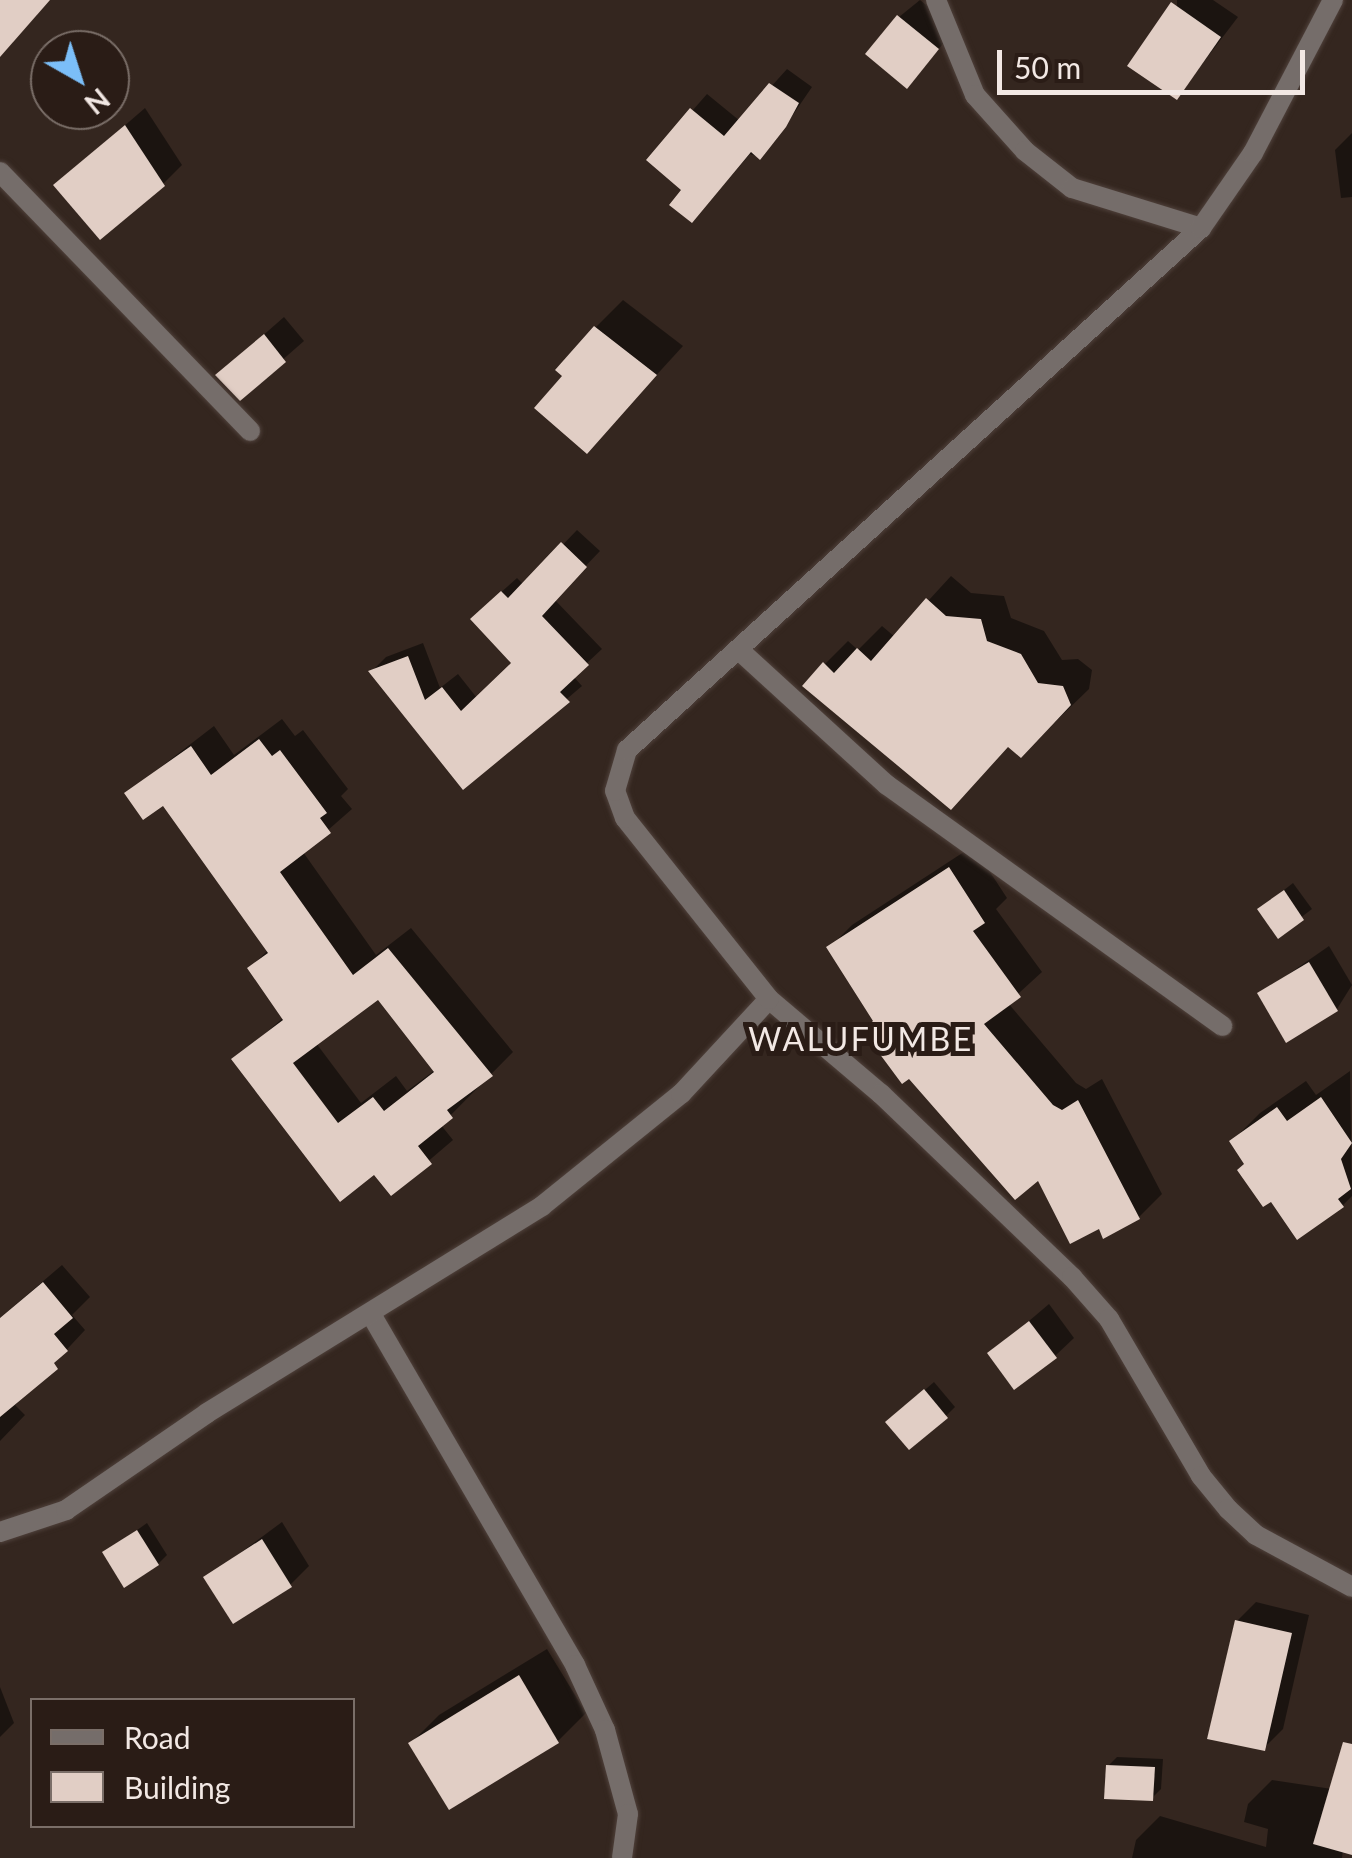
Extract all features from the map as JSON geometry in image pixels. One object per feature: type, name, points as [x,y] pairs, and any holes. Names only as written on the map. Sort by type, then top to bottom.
[{"type":"street","points":[[936,0],[975,95],[1025,150],[1072,188],[1201,228]]},
{"type":"street","points":[[1333,0],[1253,154],[1201,228],[627,750],[614,791],[625,818],[769,999],[881,1094],[1072,1277],[1109,1319],[1200,1476],[1228,1509],[1256,1535],[1352,1587]]},
{"type":"street","points":[[0,172],[250,430]]},
{"type":"street","points":[[740,650],[887,785],[1222,1026]]},
{"type":"street","points":[[0,1532],[66,1510],[207,1413],[372,1316],[593,1168],[681,1094],[769,999]]},
{"type":"street","points":[[372,1316],[598,1714],[628,1814],[622,1858]]},
{"type":"building","points":[[0,0],[50,0],[0,57]]},
{"type":"building","points":[[1171,2],[1221,37],[1177,100],[1127,66]]},
{"type":"building","points":[[897,15],[939,49],[907,89],[865,54]]},
{"type":"building","points":[[769,83],[799,103],[786,127],[760,160],[751,152],[692,223],[669,205],[681,190],[646,160],[690,108],[724,136]]},
{"type":"building","points":[[119,130],[128,130],[165,186],[100,240],[53,185]]},
{"type":"building","points":[[594,326],[657,375],[587,454],[534,408],[562,376],[555,370]]},
{"type":"building","points":[[264,334],[286,362],[240,401],[215,375]]},
{"type":"building","points":[[561,542],[587,567],[542,616],[589,665],[560,692],[570,702],[463,790],[368,671],[408,656],[425,700],[442,687],[461,711],[511,663],[470,619],[501,591],[508,598]]},
{"type":"building","points":[[926,598],[946,616],[981,619],[987,641],[1021,654],[1038,683],[1063,686],[1071,705],[1021,758],[1008,747],[951,810],[802,686],[823,662],[834,673],[857,648],[871,661]]},
{"type":"building","points":[[259,739],[272,756],[280,750],[327,813],[320,818],[331,833],[280,872],[353,975],[388,948],[493,1076],[447,1110],[453,1118],[418,1146],[432,1164],[391,1196],[374,1175],[340,1202],[231,1059],[283,1020],[247,968],[268,953],[163,806],[143,820],[124,793],[191,746],[211,775]],"holes":[[[378,1000],[434,1072],[384,1111],[373,1097],[338,1123],[293,1063]]]},
{"type":"building","points":[[949,867],[985,923],[973,931],[1021,997],[984,1024],[1053,1105],[1062,1110],[1078,1100],[1140,1219],[1103,1239],[1099,1229],[1070,1244],[1038,1181],[1015,1200],[909,1079],[902,1084],[862,1030],[873,1021],[826,947]]},
{"type":"building","points":[[1284,890],[1304,920],[1278,939],[1257,909]]},
{"type":"building","points":[[1309,962],[1338,1011],[1286,1043],[1257,993]]},
{"type":"building","points":[[1321,1097],[1352,1143],[1341,1159],[1351,1189],[1338,1199],[1344,1207],[1297,1240],[1271,1202],[1263,1207],[1237,1170],[1244,1164],[1229,1141],[1277,1107],[1287,1121]]},
{"type":"building","points":[[43,1282],[73,1318],[54,1334],[68,1351],[54,1363],[58,1369],[0,1417],[0,1318]]},
{"type":"building","points":[[1029,1321],[1057,1358],[1014,1390],[987,1353]]},
{"type":"building","points":[[924,1389],[948,1418],[909,1450],[885,1422]]},
{"type":"building","points":[[137,1530],[159,1565],[124,1588],[102,1552]]},
{"type":"building","points":[[262,1539],[292,1587],[233,1624],[203,1577]]},
{"type":"building","points":[[1235,1620],[1292,1633],[1265,1751],[1207,1739]]},
{"type":"building","points":[[519,1675],[559,1743],[449,1810],[408,1743]]},
{"type":"building","points":[[1343,1742],[1352,1744],[1352,1855],[1313,1844]]},
{"type":"building","points":[[1106,1765],[1155,1767],[1153,1801],[1104,1799]]},
{"type":"district","name":"WALUFUMBE","points":[[861,1039]]}]
